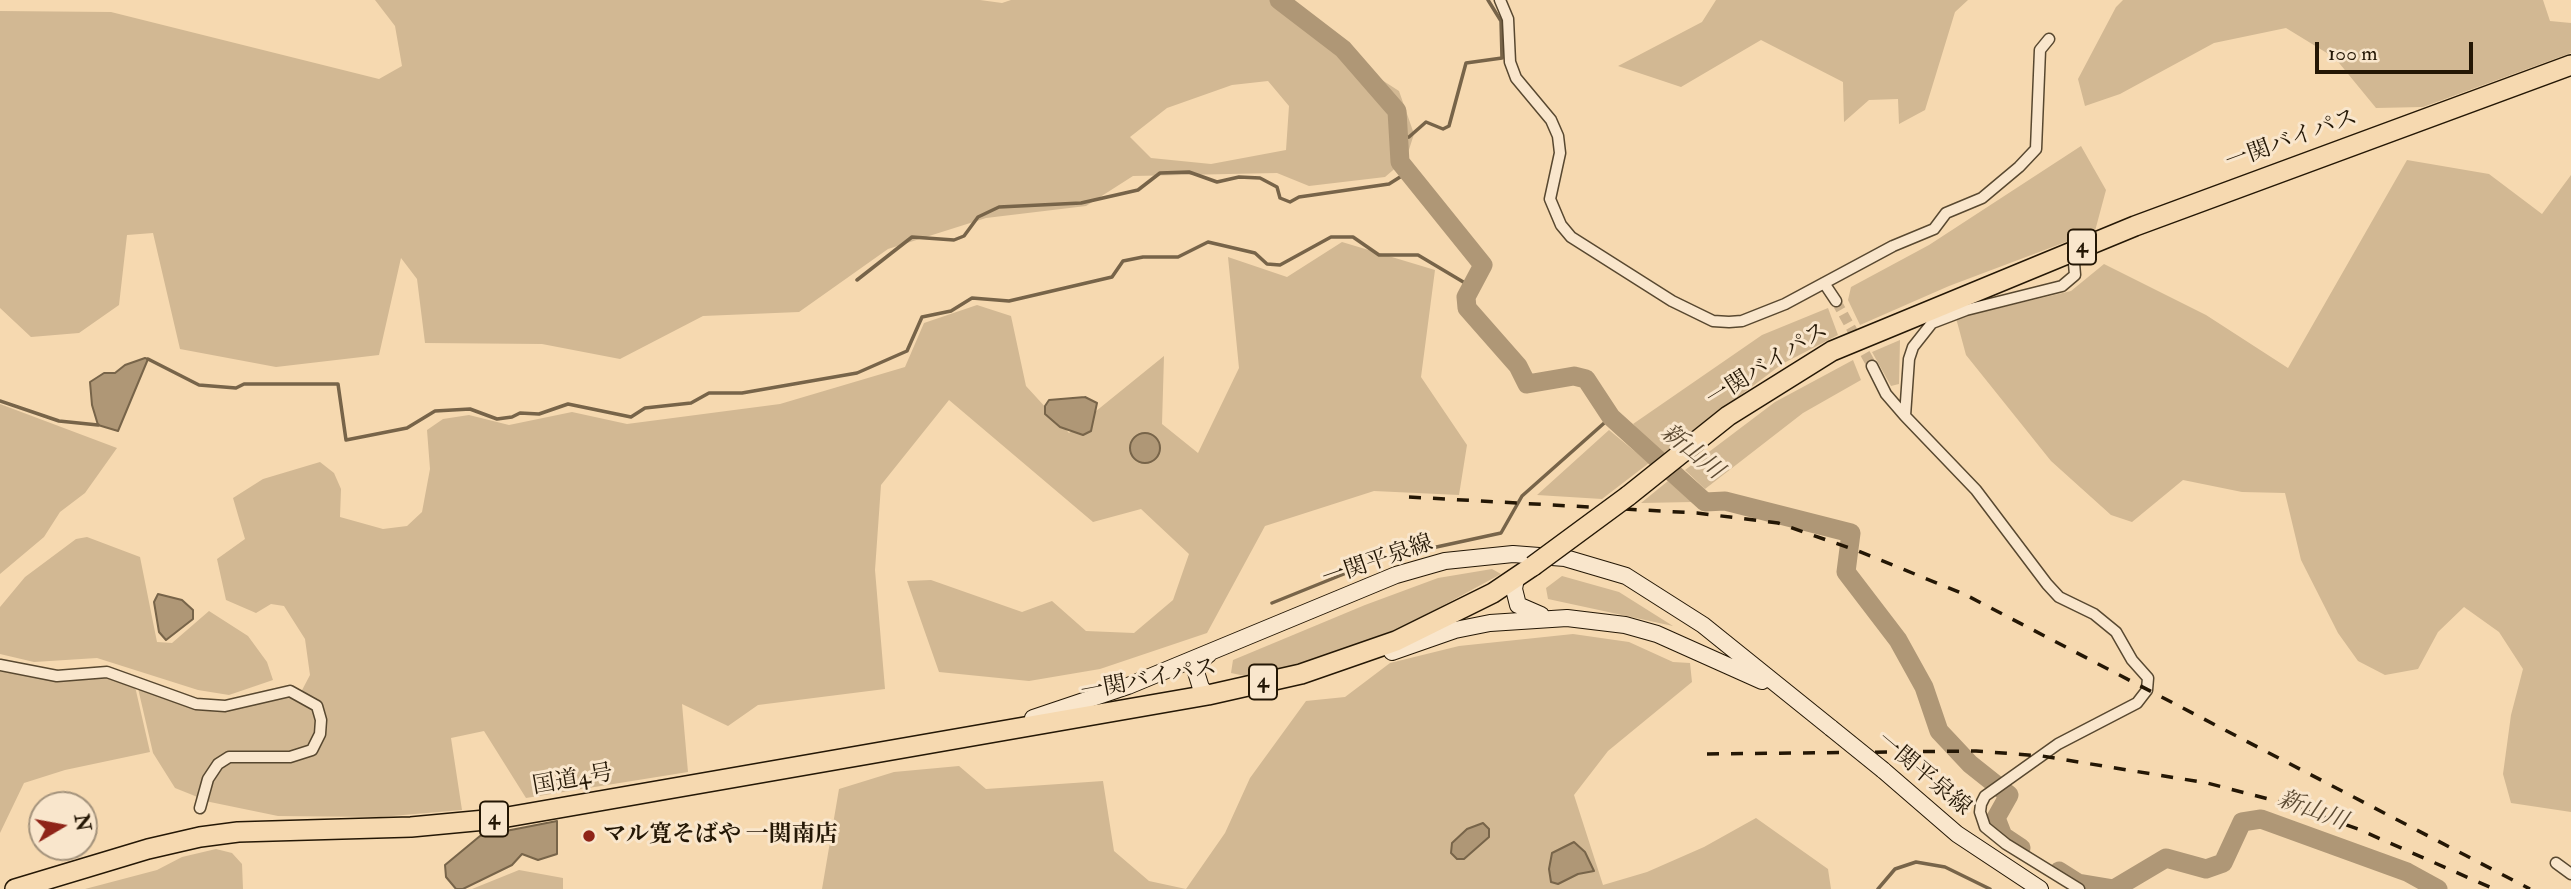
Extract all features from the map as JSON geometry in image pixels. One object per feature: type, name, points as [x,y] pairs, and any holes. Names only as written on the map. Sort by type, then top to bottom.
[{"type":"highway","name":"一関バイパス","points":[[974,737],[1208,695],[1301,674],[1396,641],[1493,593],[1516,578],[1628,496],[1728,416],[1832,351],[2073,251],[2571,65]]},
{"type":"highway","name":"国道4号","points":[[15,889],[148,849],[200,837],[238,832],[411,827],[496,819],[974,737]]},
{"type":"main road","name":"一関平泉線","points":[[974,737],[1090,701],[1396,575],[1445,561],[1513,554],[1565,558],[1626,576],[1703,625],[1780,690],[1883,770],[1957,834],[2040,889]]},
{"type":"main road","name":"一関平泉線","points":[[1516,578],[1514,589],[1518,605],[1530,613],[1549,617]]},
{"type":"main road","name":"一関平泉線","points":[[1301,674],[1345,668],[1455,630],[1519,619],[1549,617],[1592,620],[1657,634],[1780,690]]},
{"type":"main road","points":[[1208,695],[1201,688],[1196,672],[1200,661],[1211,652]]},
{"type":"street","points":[[1500,0],[1508,19],[1510,62],[1516,78],[1551,120],[1558,136],[1560,153],[1550,199],[1553,211],[1571,237],[1662,295],[1713,321],[1742,321],[1824,283],[1893,246],[1934,229],[1946,213],[1982,198],[2036,149],[2040,50],[2049,38]]},
{"type":"street","points":[[1905,416],[1909,359],[1913,347],[1932,323],[1966,310],[2062,286],[2075,275],[2073,251]]},
{"type":"street","points":[[1824,283],[1836,301]]},
{"type":"street","points":[[1872,366],[1886,394],[1976,490],[2046,584],[2059,597],[2094,614],[2116,632],[2132,660],[2148,678],[2147,690],[2137,703],[2058,744],[1985,796],[1981,804],[1980,812],[1985,827],[2006,844],[2078,889]]},
{"type":"street","points":[[0,665],[57,676],[107,673],[196,704],[225,706],[290,691],[317,706],[320,734],[312,750],[290,757],[229,757],[218,764],[208,779],[200,808]]},
{"type":"street","points":[[2556,863],[2571,874]]},
{"type":"shaded area","points":[[375,0],[980,0],[1002,3],[1011,0],[1279,0],[1337,51],[1399,91],[1414,134],[1406,159],[1385,177],[1309,186],[1277,173],[1133,176],[1086,206],[986,218],[888,249],[799,312],[703,316],[620,359],[542,344],[425,343],[417,279],[401,258],[379,355],[276,367],[180,349],[153,233],[127,235],[119,305],[79,333],[31,337],[0,308],[0,11],[111,12],[379,79],[402,66],[395,26]],"holes":[[[1268,81],[1289,106],[1286,150],[1211,164],[1151,158],[1130,137],[1167,108],[1232,85]]]},
{"type":"shaded area","points":[[1716,0],[1968,0],[1955,12],[1925,110],[1899,124],[1898,99],[1869,100],[1844,122],[1843,82],[1761,40],[1681,87],[1618,66],[1702,22]]},
{"type":"shaded area","points":[[2123,0],[2543,0],[2550,21],[2571,23],[2571,53],[2423,107],[2376,108],[2335,58],[2286,28],[2214,43],[2120,94],[2085,106],[2078,79],[2116,7]]},
{"type":"shaded area","points":[[2081,146],[2106,190],[2095,231],[1949,286],[1860,325],[1848,300],[1851,287],[1929,245]]},
{"type":"shaded area","points":[[2407,160],[2489,174],[2542,214],[2571,175],[2571,812],[2511,803],[2503,774],[2511,715],[2523,669],[2499,632],[2464,607],[2438,632],[2418,669],[2385,675],[2358,661],[2338,633],[2301,560],[2285,493],[2242,492],[2183,480],[2132,522],[2111,515],[2051,461],[1966,355],[1956,318],[2071,291],[2104,264],[2206,315],[2288,368]]},
{"type":"shaded area","points":[[1342,242],[1435,270],[1421,377],[1467,445],[1459,495],[1374,491],[1265,526],[1207,633],[1100,669],[1029,681],[939,672],[907,581],[931,580],[1022,612],[1052,601],[1086,631],[1134,633],[1173,600],[1189,554],[1141,509],[1093,522],[949,400],[881,485],[875,570],[885,689],[758,705],[728,726],[682,704],[688,772],[526,798],[484,731],[451,738],[462,810],[380,817],[278,816],[210,802],[175,788],[153,753],[137,684],[216,709],[300,694],[310,675],[305,639],[284,606],[271,604],[256,613],[226,600],[217,559],[245,539],[233,498],[263,479],[320,462],[334,473],[341,489],[340,517],[383,529],[407,526],[422,512],[430,469],[427,430],[443,419],[469,415],[509,425],[572,412],[627,424],[780,404],[905,367],[924,323],[977,305],[1011,316],[1026,386],[1069,433],[1164,356],[1162,424],[1198,453],[1239,368],[1228,257],[1287,277]]},
{"type":"shaded area","points":[[1828,308],[1838,335],[1782,364],[1661,455],[1633,424],[1762,335]]},
{"type":"shaded area","points":[[1900,340],[1899,384],[1891,386],[1872,352]]},
{"type":"shaded area","points":[[148,359],[118,431],[98,425],[92,405],[90,382],[104,373],[115,373],[125,365]]},
{"type":"shaded area","points":[[1853,360],[1861,380],[1803,413],[1705,489],[1685,470],[1775,402]]},
{"type":"shaded area","points":[[1085,397],[1097,403],[1091,431],[1083,435],[1060,427],[1045,414],[1045,406],[1049,400]]},
{"type":"shaded area","points":[[0,404],[117,448],[85,493],[60,512],[44,537],[0,574]]},
{"type":"shaded area","points":[[1609,430],[1649,463],[1602,499],[1537,495]]},
{"type":"shaded area","points":[[1145,433],[1155,438],[1160,448],[1155,458],[1145,463],[1135,458],[1130,448],[1135,438]]},
{"type":"shaded area","points":[[1668,481],[1692,502],[1641,503]]},
{"type":"shaded area","points":[[87,537],[140,557],[157,642],[172,643],[209,611],[248,636],[267,662],[273,680],[229,695],[198,690],[97,658],[34,662],[0,654],[0,607],[25,577],[76,539]]},
{"type":"shaded area","points":[[1492,569],[1501,574],[1407,625],[1312,661],[1250,677],[1231,673],[1233,660],[1365,605],[1438,578]]},
{"type":"shaded area","points":[[1562,576],[1619,592],[1673,626],[1548,599],[1546,588]]},
{"type":"shaded area","points":[[158,594],[182,600],[193,610],[193,619],[166,640],[159,632],[154,602]]},
{"type":"shaded area","points":[[1573,634],[1629,642],[1673,662],[1690,663],[1692,682],[1608,751],[1574,795],[1603,885],[1647,872],[1704,847],[1756,818],[1828,869],[1831,889],[1186,889],[1225,833],[1250,778],[1306,701],[1345,697],[1390,663],[1459,646]]},
{"type":"shaded area","points":[[113,669],[134,682],[150,752],[65,770],[24,783],[0,833],[0,670],[24,674]]},
{"type":"shaded area","points":[[959,766],[986,789],[1103,781],[1114,851],[1149,881],[1186,889],[822,889],[839,789],[894,772]]},
{"type":"shaded area","points":[[557,821],[557,854],[538,860],[522,854],[512,865],[463,889],[456,889],[446,877],[445,865],[480,836]]},
{"type":"shaded area","points":[[1483,823],[1489,829],[1489,837],[1464,859],[1457,859],[1451,853],[1452,843],[1467,829]]},
{"type":"shaded area","points":[[1574,842],[1585,852],[1594,871],[1578,874],[1558,884],[1551,882],[1549,869],[1552,853]]},
{"type":"shaded area","points":[[216,849],[232,853],[242,864],[243,889],[85,889],[157,870],[182,857]]},
{"type":"shaded area","points":[[519,870],[563,878],[563,889],[472,889]]},
{"type":"waterway","name":"新山川","points":[[1279,0],[1343,49],[1397,111],[1400,162],[1483,265],[1466,297],[1467,308],[1518,366],[1527,384],[1574,376],[1586,379],[1611,417],[1705,502],[1725,501],[1851,533],[1846,572],[1898,640],[1924,687],[1939,731],[1970,764],[2009,795],[1996,818],[2003,836],[2021,848]]},
{"type":"waterway","points":[[1398,139],[1409,137],[1426,122],[1443,129],[1449,126],[1466,63],[1502,58],[1501,21],[1488,0]]},
{"type":"waterway","points":[[857,280],[912,237],[954,240],[964,236],[978,217],[999,207],[1081,203],[1138,190],[1160,173],[1189,172],[1217,182],[1239,177],[1260,178],[1277,187],[1280,198],[1290,202],[1299,197],[1389,184],[1408,172]]},
{"type":"waterway","points":[[148,359],[199,385],[236,388],[244,384],[338,384],[346,440],[407,428],[435,411],[470,409],[497,419],[520,413],[539,414],[568,404],[631,417],[645,408],[691,403],[709,393],[742,393],[857,373],[907,351],[922,317],[951,311],[972,298],[1009,301],[1112,277],[1123,261],[1143,257],[1178,257],[1208,242],[1255,253],[1267,264],[1280,265],[1331,237],[1353,237],[1379,255],[1418,255],[1470,286]]},
{"type":"waterway","points":[[0,401],[59,421],[98,425]]},
{"type":"waterway","points":[[1272,603],[1381,559],[1501,533],[1522,496],[1611,417]]},
{"type":"waterway","name":"新山川","points":[[2114,889],[2166,858],[2206,869],[2223,863],[2242,822],[2261,819],[2407,872],[2438,889]]},
{"type":"waterway","points":[[1878,889],[1895,869],[1916,862],[1945,867],[1990,889]]},
{"type":"waterway","name":"新山川","points":[[2059,871],[2078,883],[2114,889]]},
{"type":"tunnel","points":[[1836,301],[1872,366]]},
{"type":"railway","points":[[1409,497],[1697,513],[1778,523],[1858,551],[1964,594],[2530,889]]},
{"type":"railway","points":[[1707,754],[1976,751],[2042,756],[2207,783],[2284,803],[2358,829],[2494,889]]},
{"type":"place","name":"マル寛そばや 一関南店","points":[[589,836]]}]
